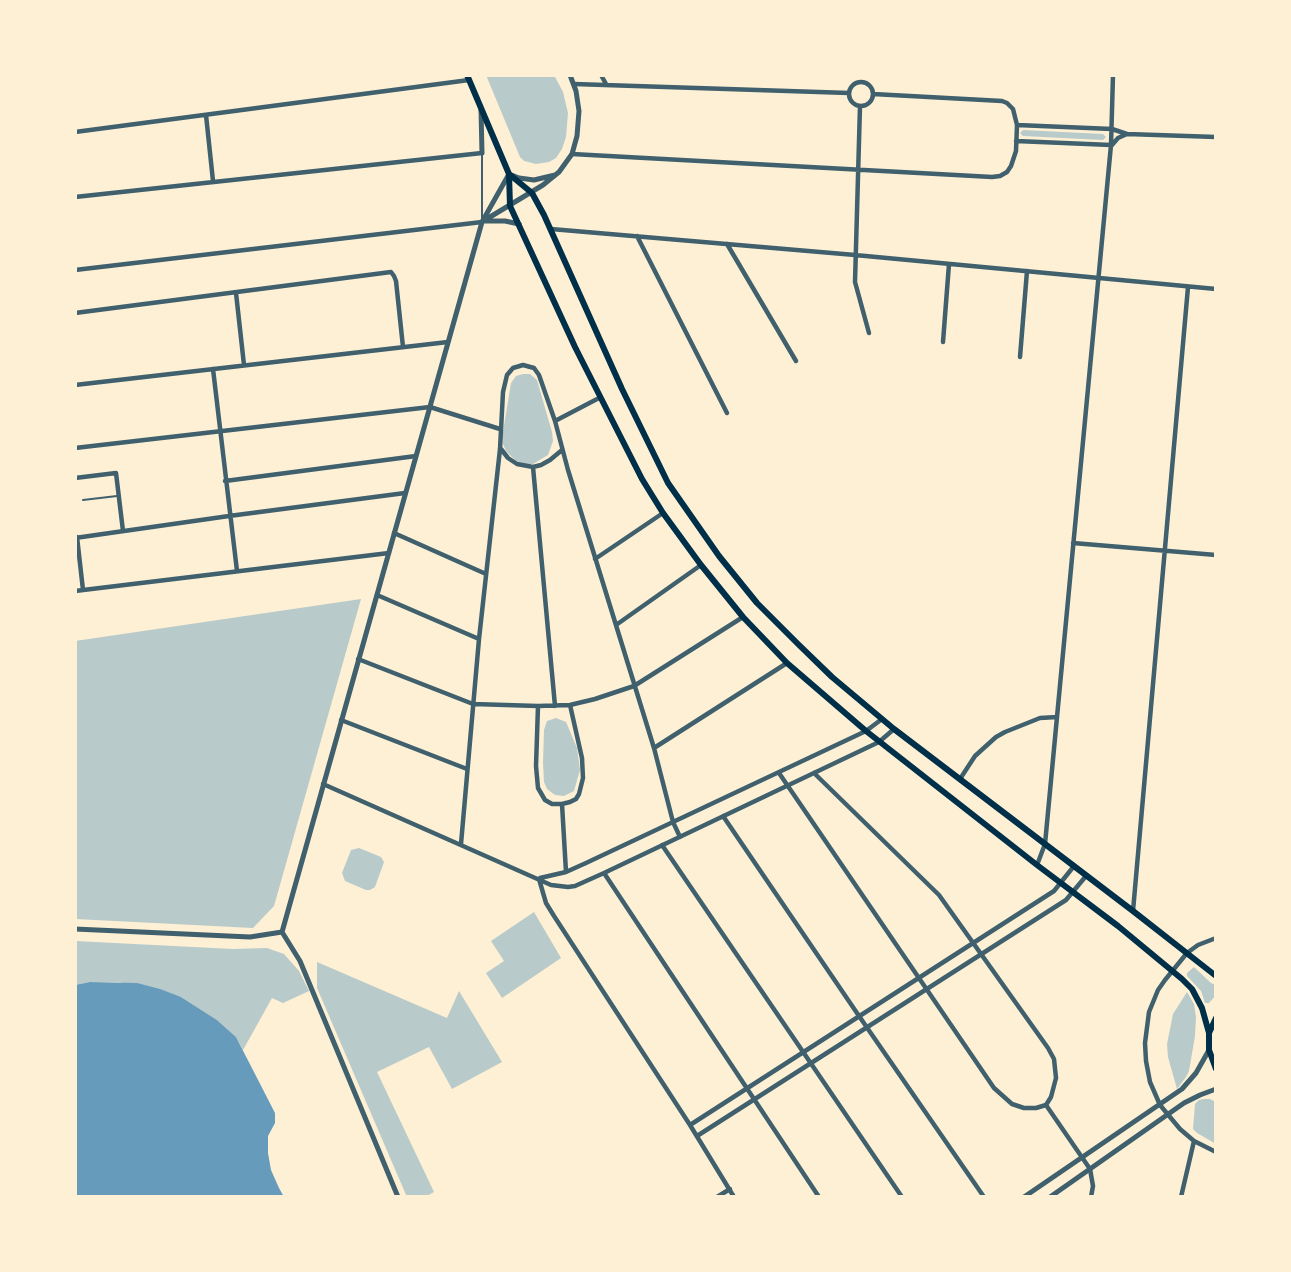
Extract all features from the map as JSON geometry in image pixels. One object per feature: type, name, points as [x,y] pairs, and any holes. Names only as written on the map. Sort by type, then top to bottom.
[{"type":"main road","points":[[468,77],[509,174],[510,206],[599,398],[642,479],[701,565],[743,617],[787,663],[866,731],[1118,926],[1188,984],[1202,1009],[1209,1033],[1209,1050],[1216,1069]]},
{"type":"main road","points":[[509,174],[532,193],[668,483],[719,556],[757,603],[832,677],[894,729],[1216,976]]},
{"type":"main road","points":[[1209,1033],[1216,1018]]},
{"type":"street","points":[[482,222],[532,193],[555,176],[572,154],[579,118],[570,75]]},
{"type":"street","points":[[601,75],[607,85]]},
{"type":"street","points":[[860,75],[860,82]]},
{"type":"street","points":[[1037,865],[1045,844],[1111,145],[1113,75]]},
{"type":"street","points":[[75,132],[468,77]]},
{"type":"street","points":[[860,82],[852,87],[849,93],[851,100],[860,106],[867,104],[873,94]]},
{"type":"street","points":[[860,82],[869,86],[873,94]]},
{"type":"street","points":[[574,85],[849,93]]},
{"type":"street","points":[[572,154],[992,177],[1007,172],[1011,166],[1016,151],[1017,125],[1010,105],[1002,101],[873,94]]},
{"type":"street","points":[[860,106],[855,282],[869,333]]},
{"type":"street","points":[[75,197],[482,153],[481,110]]},
{"type":"street","points":[[206,115],[213,181]]},
{"type":"street","points":[[1017,125],[1112,130],[1128,134],[1216,137]]},
{"type":"street","points":[[1016,141],[1111,145],[1128,134]]},
{"type":"street","points":[[398,1197],[300,961],[282,932],[482,222],[509,174],[527,180],[555,176]]},
{"type":"street","points":[[75,270],[499,220],[519,224]]},
{"type":"street","points":[[550,229],[855,254],[1216,289]]},
{"type":"street","points":[[636,235],[727,413]]},
{"type":"street","points":[[727,243],[796,361]]},
{"type":"street","points":[[943,342],[948,264]]},
{"type":"street","points":[[1020,358],[1027,271]]},
{"type":"street","points":[[75,313],[391,272],[396,281],[403,347]]},
{"type":"street","points":[[1133,911],[1188,286]]},
{"type":"street","points":[[236,293],[244,365]]},
{"type":"street","points":[[75,385],[448,342]]},
{"type":"street","points":[[461,844],[505,383],[513,368],[530,365],[539,375],[555,421],[654,748],[673,822],[680,837]]},
{"type":"street","points":[[213,369],[237,571]]},
{"type":"street","points":[[555,421],[599,398]]},
{"type":"street","points":[[75,448],[430,407],[500,429]]},
{"type":"street","points":[[500,449],[517,464],[533,467],[550,460],[562,450]]},
{"type":"street","points":[[225,481],[416,456]]},
{"type":"street","points":[[533,467],[555,706]]},
{"type":"street","points":[[75,478],[116,473],[123,531]]},
{"type":"street","points":[[83,590],[76,538],[405,494]]},
{"type":"street","points":[[595,559],[663,513]]},
{"type":"street","points":[[394,533],[486,573]]},
{"type":"street","points":[[1073,543],[1216,555]]},
{"type":"street","points":[[75,591],[389,553]]},
{"type":"street","points":[[616,625],[701,565]]},
{"type":"street","points":[[377,595],[479,639]]},
{"type":"street","points":[[359,659],[473,704],[570,705],[634,686],[743,617]]},
{"type":"street","points":[[654,748],[787,663]]},
{"type":"street","points":[[538,706],[538,788],[545,800],[552,804],[562,804],[576,799],[583,778],[582,758],[570,705]]},
{"type":"street","points":[[960,779],[975,756],[996,737],[1040,718],[1057,717]]},
{"type":"street","points":[[539,878],[566,872],[866,731],[882,719]]},
{"type":"street","points":[[341,720],[467,769]]},
{"type":"street","points":[[323,784],[551,885],[568,887],[604,873],[814,774],[879,742],[894,729]]},
{"type":"street","points":[[779,773],[998,1094],[1012,1104],[1024,1108],[1046,1105],[1054,1087],[1055,1067],[1048,1048],[934,889],[814,774]]},
{"type":"street","points":[[562,804],[566,872]]},
{"type":"street","points":[[723,817],[984,1197]]},
{"type":"street","points":[[662,845],[902,1197]]},
{"type":"street","points":[[690,1125],[1054,891],[1074,866]]},
{"type":"street","points":[[604,873],[818,1197]]},
{"type":"street","points":[[697,1136],[1066,900],[1086,876]]},
{"type":"street","points":[[539,878],[545,903],[734,1197]]},
{"type":"street","points":[[75,929],[250,937],[282,932]]},
{"type":"street","points":[[1216,938],[1187,953],[1158,990],[1146,1024],[1145,1043],[1146,1062],[1154,1095],[1160,1105],[1194,1141],[1216,1152]]},
{"type":"street","points":[[1024,1197],[1187,1084],[1209,1050]]},
{"type":"street","points":[[1050,1197],[1190,1099],[1216,1089]]},
{"type":"street","points":[[1046,1105],[1090,1170],[1093,1186],[1091,1197]]},
{"type":"street","points":[[1181,1197],[1194,1141]]},
{"type":"street","points":[[717,1197],[730,1189]]},
{"type":"lane","points":[[482,153],[482,222]]},
{"type":"lane","points":[[83,500],[118,496]]},
{"type":"shaded area","points":[[486,75],[554,75],[563,92],[568,113],[566,137],[556,158],[536,164],[520,157]]},
{"type":"shaded area","points":[[1023,130],[1103,134],[1106,137],[1103,140],[1023,136],[1020,133]]},
{"type":"shaded area","points":[[530,374],[537,380],[553,441],[548,455],[533,464],[516,461],[503,444],[511,383],[516,376]]},
{"type":"shaded area","points":[[361,599],[274,906],[253,928],[75,919],[75,641]]},
{"type":"shaded area","points":[[556,718],[566,722],[577,748],[580,770],[574,791],[564,796],[555,795],[547,789],[544,782],[544,730],[547,721]]},
{"type":"shaded area","points":[[359,848],[381,857],[384,862],[375,887],[370,890],[345,881],[342,873],[351,850]]},
{"type":"shaded area","points":[[534,912],[561,958],[502,998],[486,973],[504,961],[491,941]]},
{"type":"shaded area","points":[[75,941],[233,949],[267,948],[284,954],[299,971],[309,991],[283,1003],[272,998],[243,1050],[236,1037],[217,1020],[181,997],[119,982],[75,985]]},
{"type":"shaded area","points":[[317,962],[447,1018],[459,991],[502,1062],[452,1089],[429,1047],[377,1072],[434,1192],[425,1197],[407,1197],[317,988]]},
{"type":"shaded area","points":[[1194,967],[1216,985],[1216,995],[1209,1003],[1205,1003],[1201,991],[1187,976]]},
{"type":"shaded area","points":[[1187,992],[1194,1004],[1195,1036],[1189,1071],[1177,1089],[1167,1044],[1173,1014]]},
{"type":"shaded area","points":[[1204,1099],[1216,1102],[1216,1144],[1193,1129],[1195,1104]]},
{"type":"water","points":[[90,982],[137,983],[160,989],[181,997],[217,1020],[236,1037],[275,1113],[275,1123],[268,1136],[268,1153],[271,1170],[284,1197],[75,1197],[75,985]]}]
